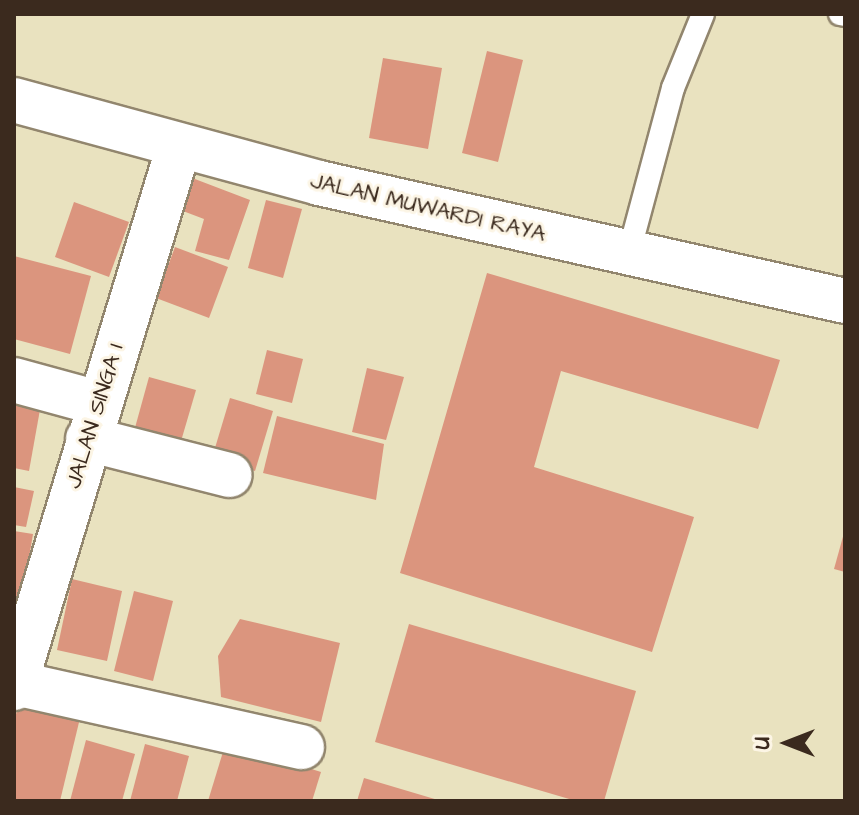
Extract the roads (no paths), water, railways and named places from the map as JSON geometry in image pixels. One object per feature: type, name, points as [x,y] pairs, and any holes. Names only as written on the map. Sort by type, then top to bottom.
[{"type":"street","name":"JALAN MUWARDI RAYA","points":[[14,100],[179,146],[628,256],[845,301]]},
{"type":"street","name":"JALAN SINGA I","points":[[15,686],[179,146]]},
{"type":"street","points":[[14,380],[93,421],[229,475]]},
{"type":"street","points":[[15,686],[302,747]]},
{"type":"lane","points":[[628,256],[673,88],[703,14]]}]
